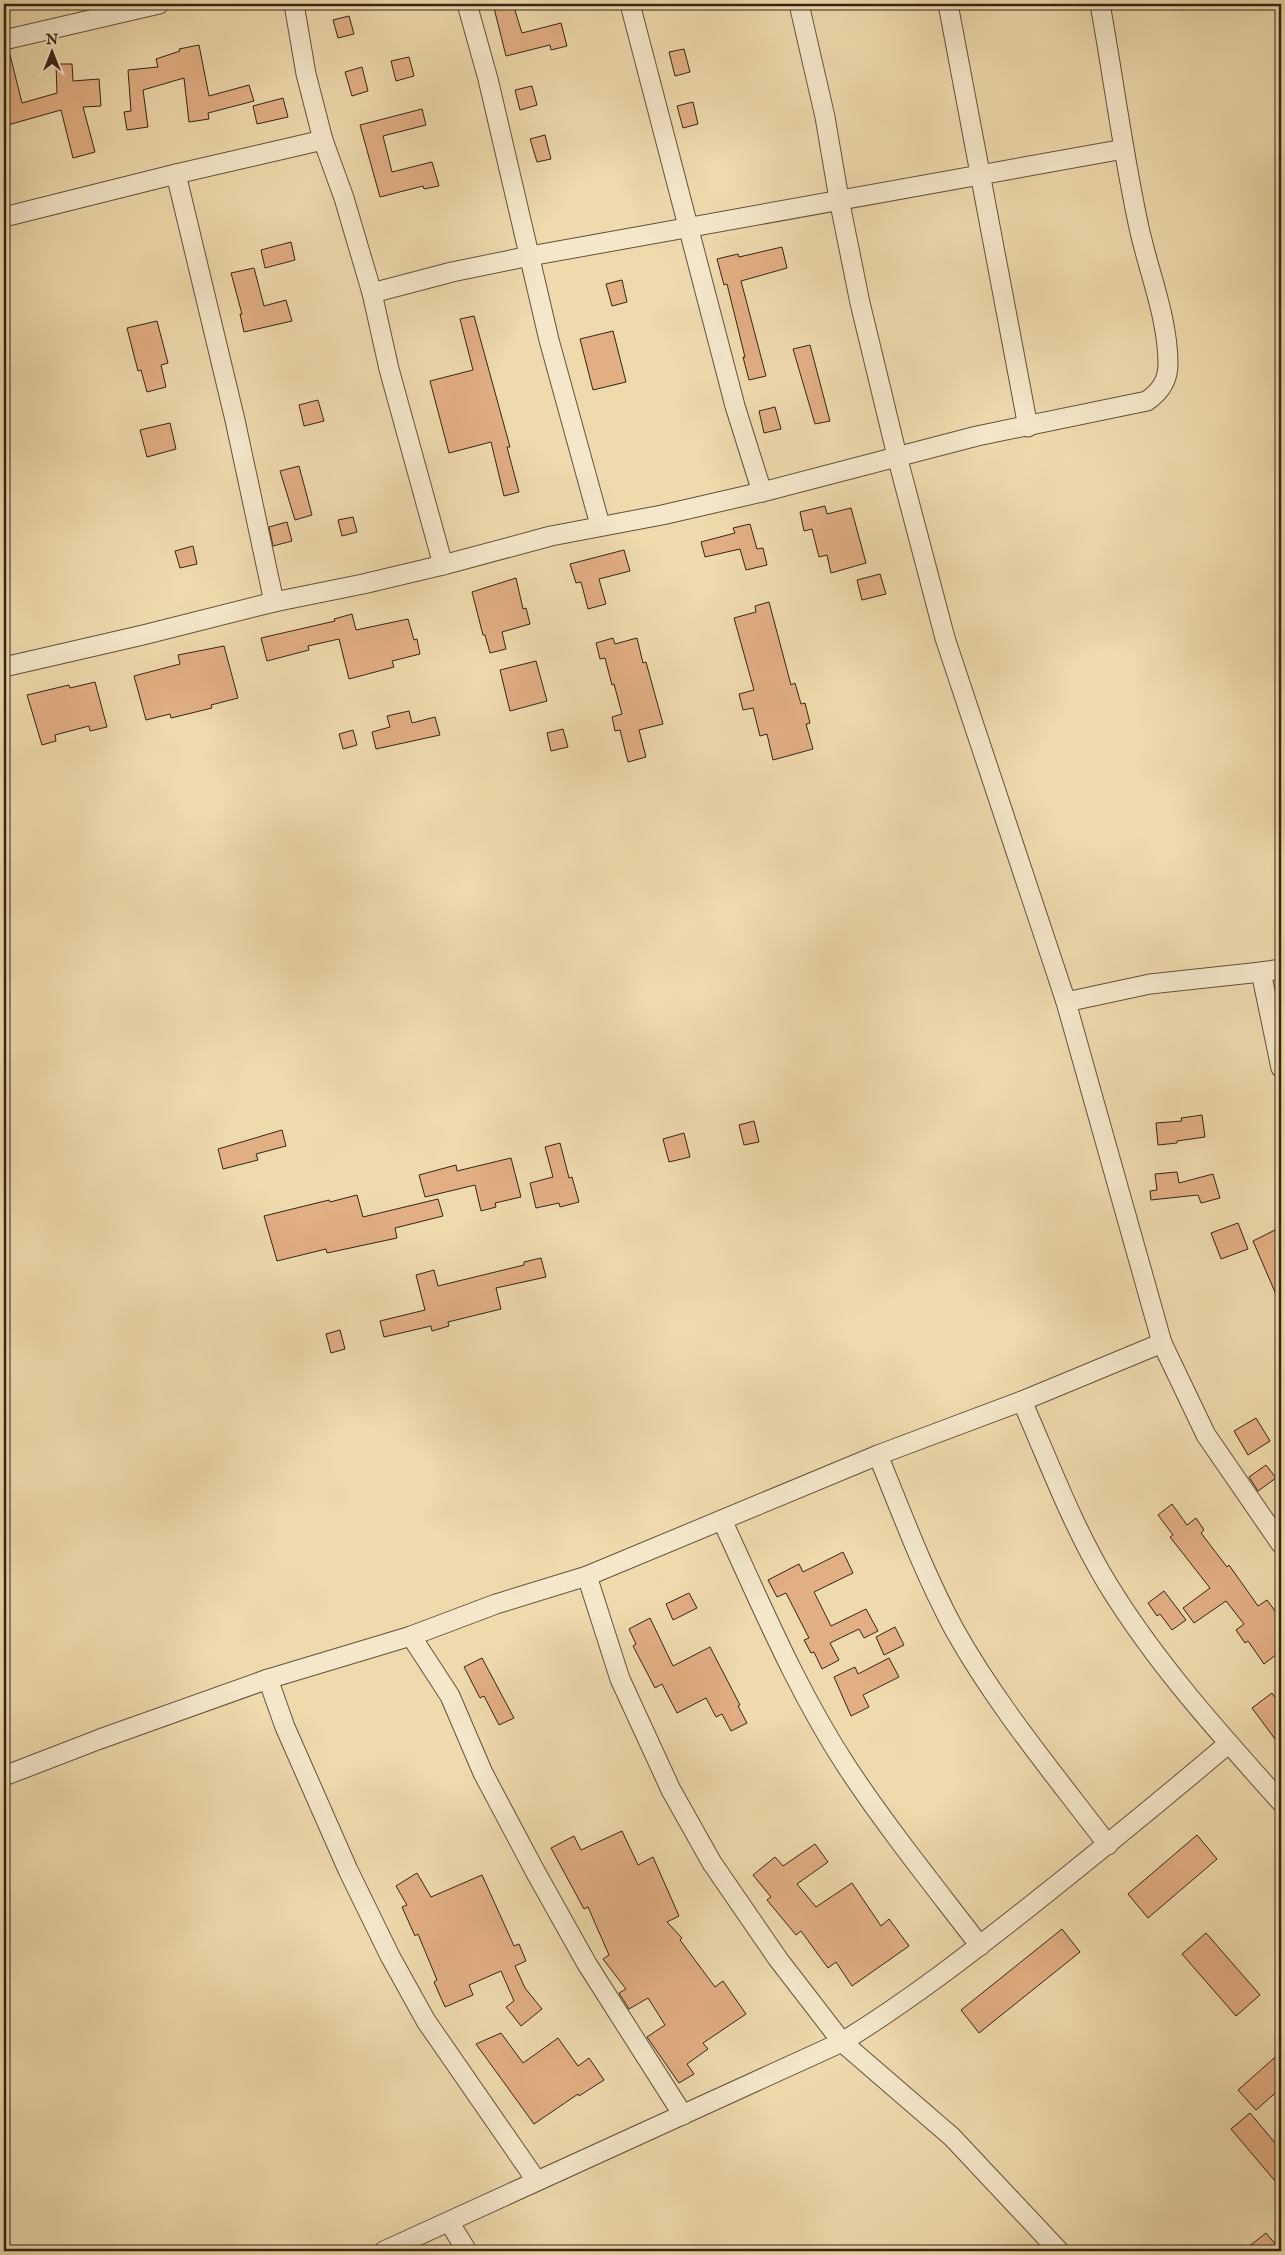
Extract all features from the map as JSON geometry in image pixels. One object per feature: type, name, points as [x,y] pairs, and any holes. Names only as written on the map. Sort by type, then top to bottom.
[{"type":"street","points":[[4,40],[159,4]]},
{"type":"street","points":[[294,4],[306,74],[323,140],[344,198],[372,293],[389,369],[443,565]]},
{"type":"street","points":[[467,4],[549,340],[600,525]]},
{"type":"street","points":[[630,4],[735,406],[762,492]]},
{"type":"street","points":[[799,4],[825,117],[860,303],[897,456],[945,638],[1066,1002],[1162,1343],[1206,1435],[1281,1544]]},
{"type":"street","points":[[948,4],[1028,427]]},
{"type":"street","points":[[4,667],[274,602],[443,565],[499,549],[600,525],[662,515],[762,492],[977,436],[1147,401],[1158,394],[1165,383],[1168,366],[1167,338],[1137,220],[1100,4]]},
{"type":"street","points":[[4,217],[323,140]]},
{"type":"street","points":[[372,293],[452,272],[530,256],[1124,149]]},
{"type":"street","points":[[176,174],[235,420],[274,602]]},
{"type":"street","points":[[1066,1002],[1150,984],[1281,969]]},
{"type":"street","points":[[1261,972],[1281,1068]]},
{"type":"street","points":[[4,1776],[100,1739],[268,1679],[411,1636],[496,1604],[587,1576],[878,1455],[1022,1401],[1162,1343]]},
{"type":"street","points":[[1022,1401],[1061,1497],[1107,1582],[1159,1659],[1228,1744],[1281,1802]]},
{"type":"street","points":[[878,1455],[918,1556],[954,1629],[1000,1702],[1108,1844]]},
{"type":"street","points":[[722,1520],[770,1626],[806,1696],[847,1766],[900,1842],[980,1946]]},
{"type":"street","points":[[587,1576],[620,1679],[671,1790],[712,1864],[778,1959],[842,2042],[952,2137],[1059,2251]]},
{"type":"street","points":[[411,1636],[450,1696],[483,1773],[587,1964],[683,2114]]},
{"type":"street","points":[[268,1679],[285,1726],[348,1870],[390,1956],[426,2021],[536,2180]]},
{"type":"street","points":[[384,2251],[842,2042],[896,2009],[980,1946],[1108,1844],[1228,1744]]},
{"type":"street","points":[[449,2222],[467,2251]]},
{"type":"building","points":[[493,4],[513,4],[522,33],[561,23],[567,46],[551,50],[550,45],[506,56]]},
{"type":"building","points":[[349,16],[354,34],[338,38],[333,20]]},
{"type":"building","points":[[199,45],[209,96],[249,85],[254,101],[208,113],[209,119],[189,122],[184,78],[143,90],[148,127],[127,130],[124,112],[131,111],[128,70],[158,67],[156,59],[180,51],[179,49]]},
{"type":"building","points":[[684,49],[690,72],[675,76],[669,52]]},
{"type":"building","points":[[9,51],[22,103],[57,93],[56,64],[72,64],[73,81],[99,79],[101,106],[83,107],[95,152],[73,158],[61,110],[4,126],[4,52]]},
{"type":"building","points":[[409,57],[414,76],[396,81],[391,61]]},
{"type":"building","points":[[362,67],[368,91],[352,96],[345,72]]},
{"type":"building","points":[[532,86],[537,105],[520,110],[515,90]]},
{"type":"building","points":[[283,98],[288,117],[257,124],[253,106]]},
{"type":"building","points":[[693,102],[698,124],[683,128],[677,106]]},
{"type":"building","points":[[422,109],[426,125],[383,136],[392,172],[432,162],[439,186],[424,189],[423,186],[380,197],[360,125]]},
{"type":"building","points":[[545,135],[551,159],[537,162],[530,139]]},
{"type":"building","points":[[291,242],[295,260],[265,268],[261,250]]},
{"type":"building","points":[[782,247],[787,268],[741,281],[766,376],[749,380],[727,284],[724,285],[717,259],[738,254],[739,257]]},
{"type":"building","points":[[254,268],[264,306],[286,300],[292,321],[244,332],[240,314],[242,314],[231,273]]},
{"type":"building","points":[[622,280],[627,302],[612,306],[606,284]]},
{"type":"building","points":[[474,316],[510,447],[507,447],[519,492],[504,496],[491,442],[449,453],[430,381],[473,370],[460,319]]},
{"type":"building","points":[[157,321],[168,363],[161,365],[166,387],[147,392],[141,370],[138,371],[127,328]]},
{"type":"building","points":[[613,331],[626,382],[593,390],[580,339]]},
{"type":"building","points":[[810,345],[830,421],[815,424],[793,349]]},
{"type":"building","points":[[318,400],[324,421],[304,426],[299,405]]},
{"type":"building","points":[[775,407],[781,429],[764,433],[759,411]]},
{"type":"building","points":[[170,423],[176,449],[147,457],[140,430]]},
{"type":"building","points":[[299,466],[312,515],[295,520],[280,471]]},
{"type":"building","points":[[825,506],[827,514],[851,508],[866,563],[831,573],[827,555],[819,557],[812,529],[804,531],[800,512]]},
{"type":"building","points":[[353,517],[357,532],[342,536],[338,520]]},
{"type":"building","points":[[287,522],[292,541],[273,546],[269,527]]},
{"type":"building","points":[[750,524],[757,549],[763,548],[767,565],[746,570],[740,549],[705,557],[701,542],[735,533],[733,528]]},
{"type":"building","points":[[193,546],[197,564],[180,568],[175,551]]},
{"type":"building","points":[[624,550],[630,571],[599,579],[606,604],[588,609],[581,582],[576,583],[570,564]]},
{"type":"building","points":[[880,574],[886,594],[862,600],[857,580]]},
{"type":"building","points":[[516,578],[523,609],[526,608],[530,624],[502,632],[506,649],[490,653],[485,635],[483,635],[472,592]]},
{"type":"building","points":[[769,602],[791,685],[795,683],[801,704],[805,703],[810,723],[806,724],[813,749],[773,760],[767,734],[760,736],[753,708],[743,710],[739,694],[754,690],[734,618],[756,612],[755,606]]},
{"type":"building","points":[[352,614],[356,630],[408,619],[414,640],[417,639],[420,654],[392,661],[394,667],[349,679],[339,639],[308,646],[309,650],[267,661],[261,638],[335,621],[334,619]]},
{"type":"building","points":[[613,638],[615,644],[637,638],[643,663],[646,662],[663,724],[639,730],[646,757],[628,762],[620,730],[615,731],[612,717],[622,714],[614,684],[612,685],[605,658],[600,659],[596,643]]},
{"type":"building","points":[[224,646],[238,698],[211,705],[212,708],[171,718],[170,714],[146,720],[134,676],[180,664],[178,655]]},
{"type":"building","points":[[536,661],[547,701],[510,711],[500,670]]},
{"type":"building","points":[[95,682],[107,727],[90,731],[89,726],[55,735],[56,741],[42,745],[27,695],[69,685],[70,688]]},
{"type":"building","points":[[409,711],[412,723],[435,717],[440,735],[376,749],[372,732],[390,727],[387,716]]},
{"type":"building","points":[[563,729],[568,747],[551,751],[547,733]]},
{"type":"building","points":[[353,730],[357,745],[343,749],[339,734]]},
{"type":"building","points":[[1202,1115],[1205,1137],[1158,1145],[1156,1123],[1182,1121],[1181,1118]]},
{"type":"building","points":[[754,1121],[759,1142],[744,1145],[739,1125]]},
{"type":"building","points":[[282,1130],[286,1146],[256,1154],[258,1160],[223,1169],[218,1149]]},
{"type":"building","points":[[684,1133],[690,1157],[669,1162],[663,1139]]},
{"type":"building","points":[[560,1143],[569,1178],[572,1177],[579,1202],[560,1207],[559,1203],[536,1208],[530,1183],[553,1177],[545,1147]]},
{"type":"building","points":[[511,1158],[521,1197],[495,1203],[496,1207],[481,1211],[475,1185],[425,1197],[419,1175],[456,1165],[457,1171]]},
{"type":"building","points":[[1177,1172],[1179,1183],[1213,1174],[1220,1198],[1201,1203],[1198,1195],[1151,1200],[1150,1191],[1157,1190],[1155,1174]]},
{"type":"building","points":[[357,1195],[363,1217],[438,1199],[443,1216],[395,1228],[397,1238],[327,1253],[326,1249],[277,1261],[264,1216]]},
{"type":"building","points":[[1238,1223],[1248,1249],[1221,1259],[1211,1233]]},
{"type":"building","points":[[1281,1227],[1281,1306],[1253,1241]]},
{"type":"building","points":[[541,1258],[546,1277],[496,1288],[501,1309],[448,1322],[449,1326],[432,1331],[431,1326],[384,1337],[380,1321],[425,1310],[416,1275],[434,1270],[438,1286],[524,1265],[524,1262]]},
{"type":"building","points":[[340,1330],[345,1349],[331,1353],[326,1334]]},
{"type":"building","points":[[1256,1418],[1270,1441],[1248,1455],[1234,1431]]},
{"type":"building","points":[[1266,1465],[1276,1478],[1258,1491],[1249,1477]]},
{"type":"building","points":[[1172,1504],[1187,1525],[1196,1518],[1204,1530],[1201,1533],[1227,1567],[1229,1565],[1258,1606],[1267,1600],[1281,1619],[1281,1651],[1264,1664],[1248,1641],[1245,1643],[1236,1630],[1244,1624],[1226,1601],[1194,1623],[1183,1608],[1210,1588],[1170,1537],[1173,1535],[1158,1515]]},
{"type":"building","points":[[843,1552],[853,1573],[814,1592],[831,1626],[866,1609],[878,1631],[864,1638],[859,1629],[830,1643],[839,1660],[822,1669],[814,1652],[811,1653],[804,1640],[809,1638],[786,1593],[777,1597],[768,1580],[799,1564],[803,1572]]},
{"type":"building","points":[[1164,1591],[1186,1620],[1172,1630],[1160,1614],[1157,1616],[1148,1603]]},
{"type":"building","points":[[689,1593],[697,1608],[673,1620],[666,1604]]},
{"type":"building","points":[[650,1618],[673,1666],[710,1647],[740,1705],[738,1706],[747,1723],[731,1731],[722,1714],[716,1717],[706,1698],[677,1713],[662,1684],[655,1688],[633,1646],[636,1644],[629,1629]]},
{"type":"building","points":[[895,1627],[904,1645],[884,1655],[876,1637]]},
{"type":"building","points":[[482,1658],[514,1718],[499,1725],[484,1696],[480,1698],[464,1667]]},
{"type":"building","points":[[889,1658],[899,1677],[863,1695],[869,1707],[851,1716],[834,1677],[855,1667],[858,1674]]},
{"type":"building","points":[[1272,1693],[1281,1706],[1281,1747],[1252,1708]]},
{"type":"building","points":[[622,1831],[638,1865],[653,1857],[679,1916],[667,1922],[682,1938],[680,1940],[715,1987],[723,1981],[746,2014],[703,2043],[708,2049],[687,2064],[694,2074],[679,2083],[647,2037],[665,2025],[648,1998],[629,2009],[619,1993],[626,1989],[603,1959],[609,1955],[588,1907],[584,1909],[551,1848],[574,1836],[581,1850]]},
{"type":"building","points":[[1197,1835],[1217,1859],[1148,1918],[1128,1894]]},
{"type":"building","points":[[815,1844],[828,1862],[797,1884],[816,1907],[852,1883],[881,1926],[889,1919],[909,1946],[852,1986],[836,1962],[828,1968],[801,1931],[796,1935],[767,1900],[771,1897],[753,1875],[775,1857],[783,1866]]},
{"type":"building","points":[[417,1873],[431,1897],[482,1875],[514,1946],[519,1944],[526,1961],[515,1966],[525,1988],[542,2009],[521,2026],[506,2007],[514,2001],[501,1971],[469,1985],[473,1995],[445,2007],[434,1982],[437,1980],[418,1934],[415,1936],[402,1907],[407,1905],[396,1886]]},
{"type":"building","points":[[1062,1929],[1080,1952],[979,2033],[961,2010]]},
{"type":"building","points":[[1206,1933],[1260,1995],[1236,2016],[1182,1954]]},
{"type":"building","points":[[501,2033],[523,2063],[558,2038],[578,2066],[589,2058],[604,2080],[579,2096],[578,2094],[534,2124],[476,2044]]},
{"type":"building","points":[[1281,2052],[1281,2088],[1256,2110],[1238,2090]]},
{"type":"building","points":[[1250,2113],[1281,2150],[1281,2188],[1231,2129]]},
{"type":"building","points":[[1266,2233],[1281,2251],[1243,2251]]}]
